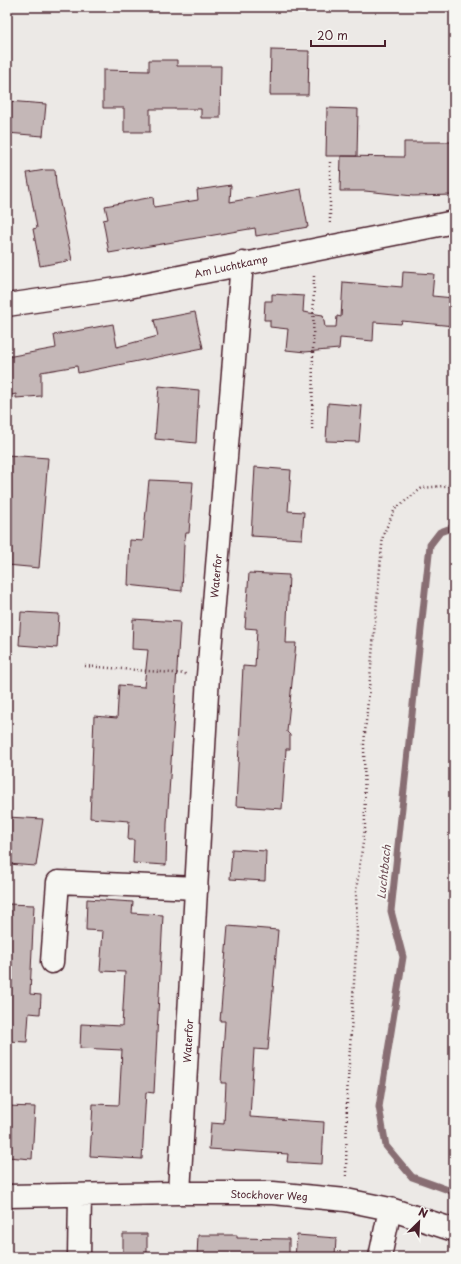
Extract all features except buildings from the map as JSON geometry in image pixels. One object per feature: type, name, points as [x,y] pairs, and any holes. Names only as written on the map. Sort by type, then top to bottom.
[{"type":"street","name":"Am Luchtkamp","points":[[7,305],[124,288],[242,263],[454,222]]},
{"type":"street","name":"Waterfor","points":[[179,1193],[208,676],[242,263]]},
{"type":"street","points":[[52,962],[58,882],[197,888]]},
{"type":"street","name":"Stockhover Weg","points":[[7,1196],[273,1193],[346,1200],[390,1209],[454,1230]]},
{"type":"street","points":[[79,1257],[80,1195]]},
{"type":"street","points":[[380,1257],[390,1209]]},
{"type":"path","points":[[312,429],[322,248],[330,162]]},
{"type":"path","points":[[346,1200],[347,1096],[357,934],[356,891],[365,828],[364,744],[384,535],[395,509],[422,488],[454,485]]},
{"type":"path","points":[[85,666],[208,676]]},
{"type":"waterway","name":"Luchtbach","points":[[454,527],[440,532],[430,545],[391,911],[403,957],[379,1107],[386,1146],[412,1177],[454,1192]]}]
